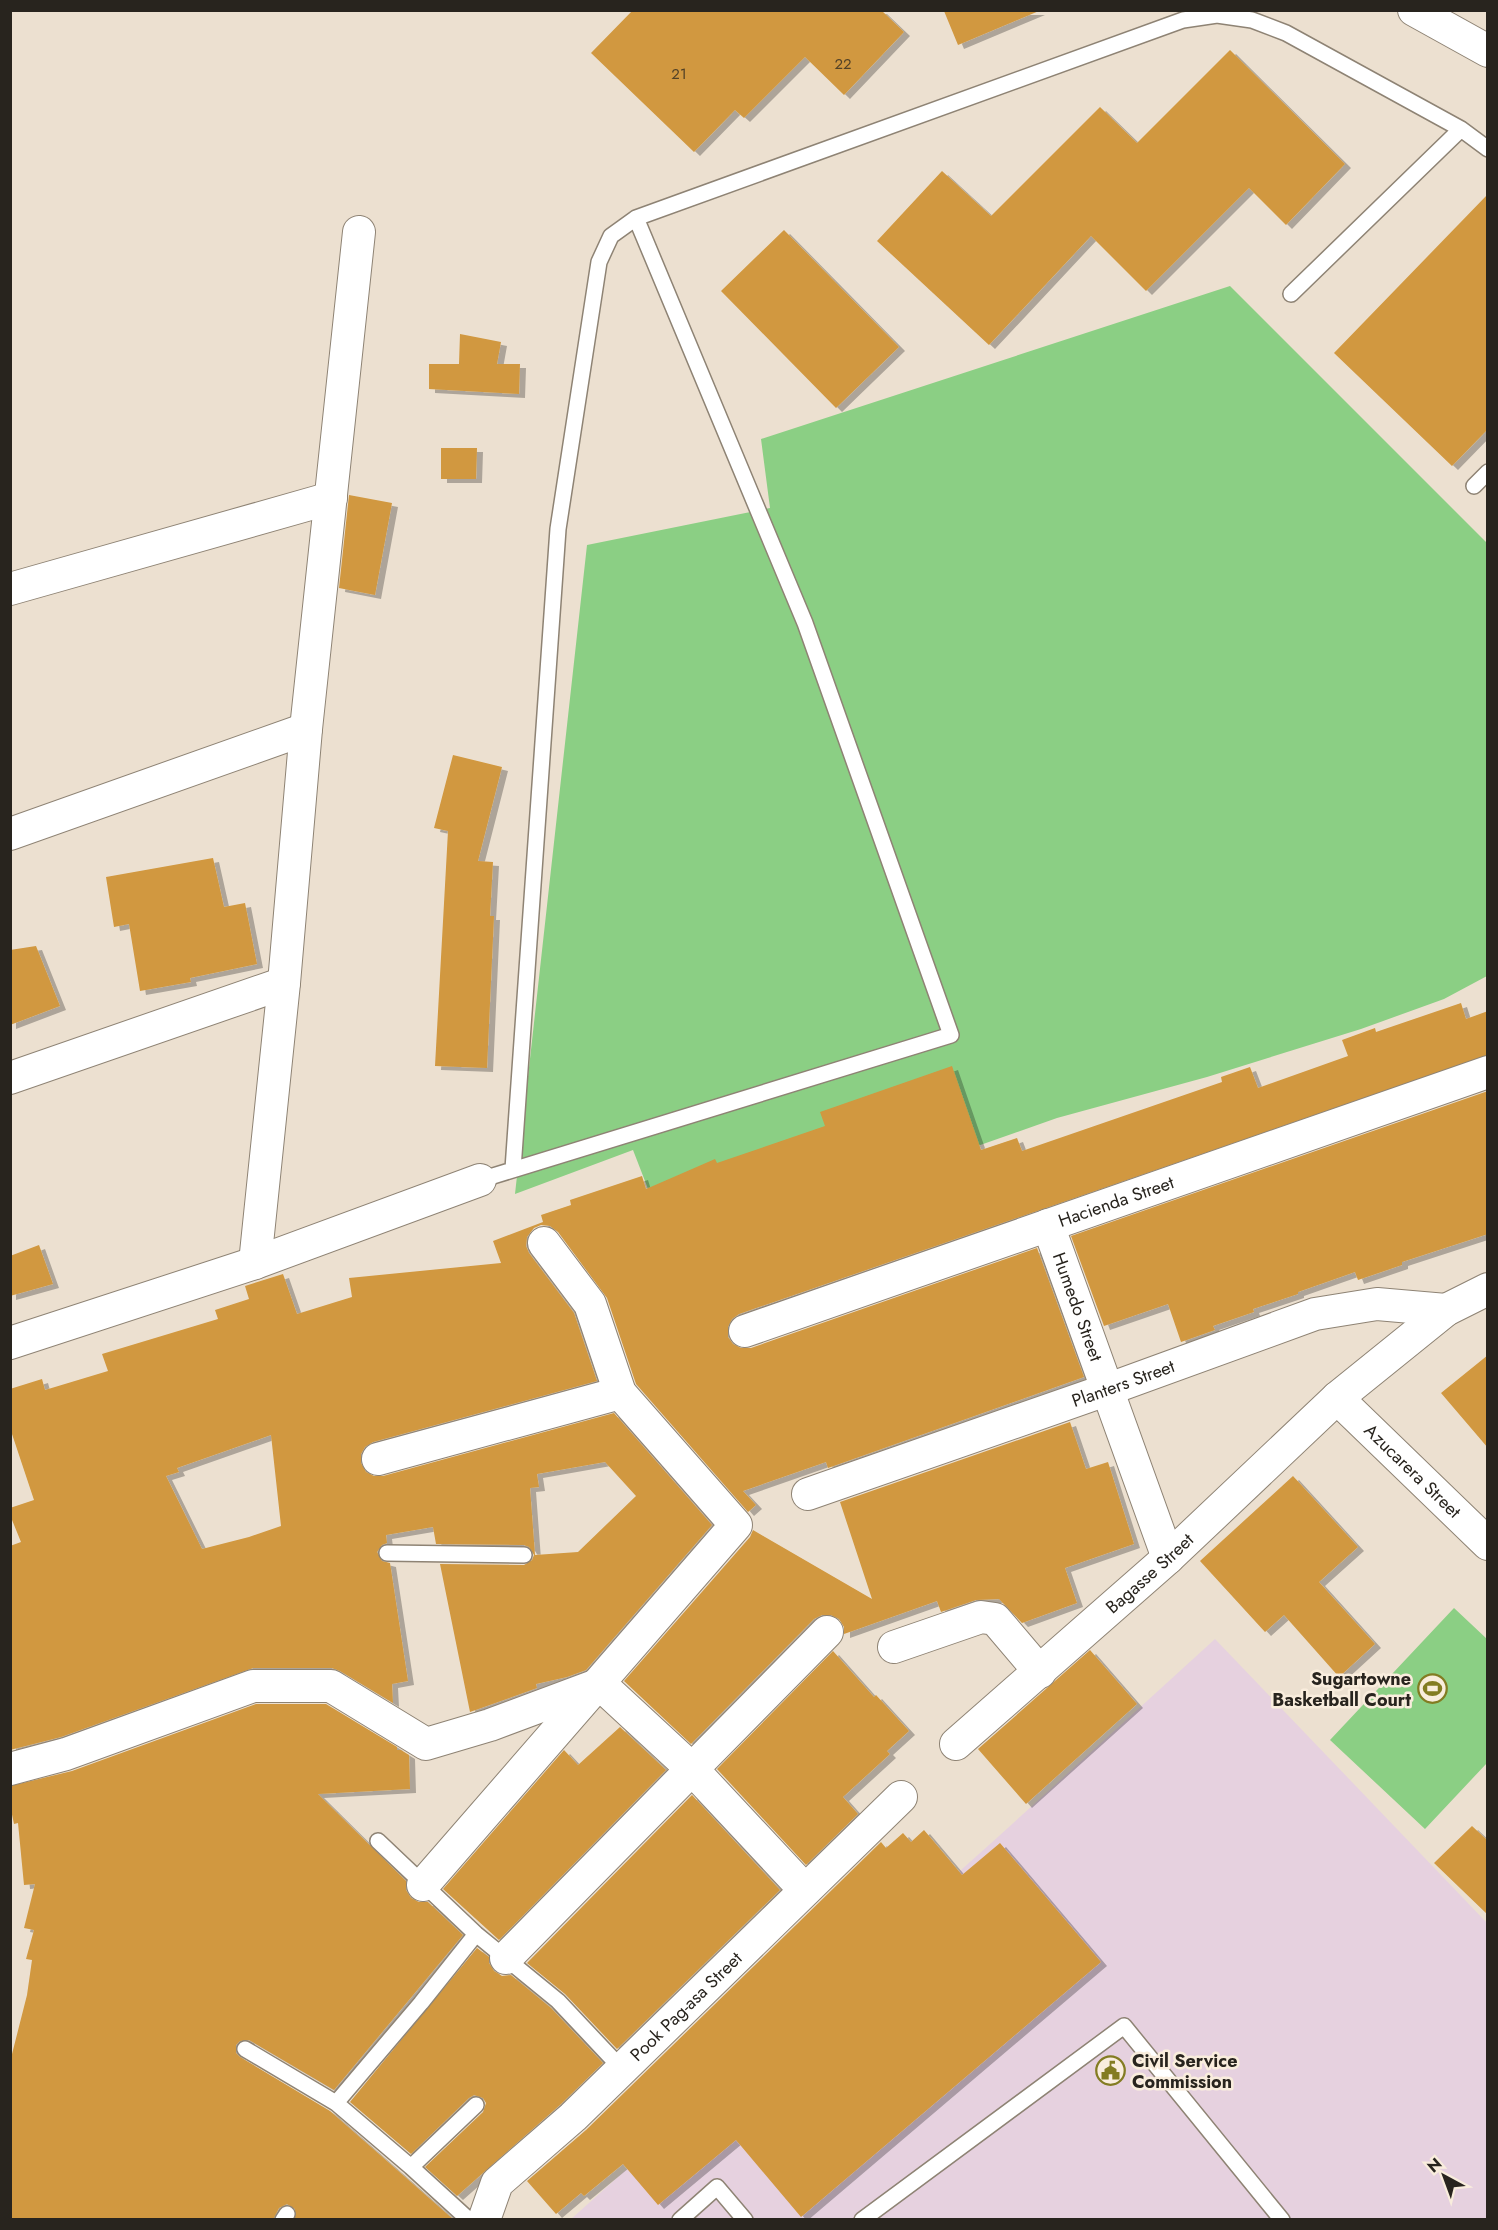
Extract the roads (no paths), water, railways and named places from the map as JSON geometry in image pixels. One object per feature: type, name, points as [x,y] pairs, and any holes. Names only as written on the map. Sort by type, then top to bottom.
[{"type":"street","points":[[1414,10],[1488,51]]},
{"type":"street","points":[[255,1263],[284,983],[306,729],[358,232]]},
{"type":"street","points":[[10,590],[331,498]]},
{"type":"street","points":[[10,834],[306,729]]},
{"type":"street","points":[[10,1078],[284,983]]},
{"type":"street","name":"Hacienda Street","points":[[745,1331],[1488,1072]]},
{"type":"street","points":[[10,1343],[255,1263],[480,1180]]},
{"type":"street","name":"Humedo Street","points":[[1048,1225],[1168,1558]]},
{"type":"street","points":[[423,1885],[736,1525],[620,1393],[590,1304],[544,1243]]},
{"type":"street","points":[[1337,1398],[1446,1311],[1488,1289]]},
{"type":"street","name":"Planters Street","points":[[808,1494],[1315,1314],[1377,1304],[1446,1311]]},
{"type":"street","points":[[378,1459],[620,1393]]},
{"type":"street","name":"Azucarera Street","points":[[1337,1398],[1488,1544]]},
{"type":"street","name":"Bagasse Street","points":[[956,1744],[1168,1558],[1337,1398]]},
{"type":"street","points":[[894,1647],[981,1617],[988,1617],[995,1619],[1040,1672]]},
{"type":"street","points":[[506,1958],[827,1632]]},
{"type":"street","points":[[10,1769],[66,1754],[253,1686],[331,1686],[426,1744],[490,1725],[600,1684]]},
{"type":"street","points":[[600,1684],[692,1769],[805,1890]]},
{"type":"street","name":"Pook Pag-asa Street","points":[[484,2220],[497,2183],[573,2117],[901,1797]]},
{"type":"lane","points":[[513,1169],[558,529],[599,262],[611,236],[636,218],[1184,20],[1217,15],[1252,20],[1286,33],[1461,129],[1488,149]]},
{"type":"lane","points":[[1291,294],[1461,129]]},
{"type":"lane","points":[[480,1180],[951,1035],[806,623],[636,218]]},
{"type":"lane","points":[[1474,486],[1488,472]]},
{"type":"lane","points":[[387,1553],[524,1555]]},
{"type":"lane","points":[[378,1841],[476,1934],[558,2001],[622,2069]]},
{"type":"lane","points":[[336,2103],[421,2004],[476,1934]]},
{"type":"lane","points":[[862,2220],[1124,2026],[1282,2220]]},
{"type":"lane","points":[[245,2049],[336,2103],[469,2220]]},
{"type":"lane","points":[[411,2167],[476,2104]]},
{"type":"lane","points":[[680,2220],[717,2187],[745,2220]]},
{"type":"place","name":"Sugartowne Basketball Court","points":[[1432,1689]]},
{"type":"place","name":"Civil Service Commission","points":[[1111,2071]]}]
